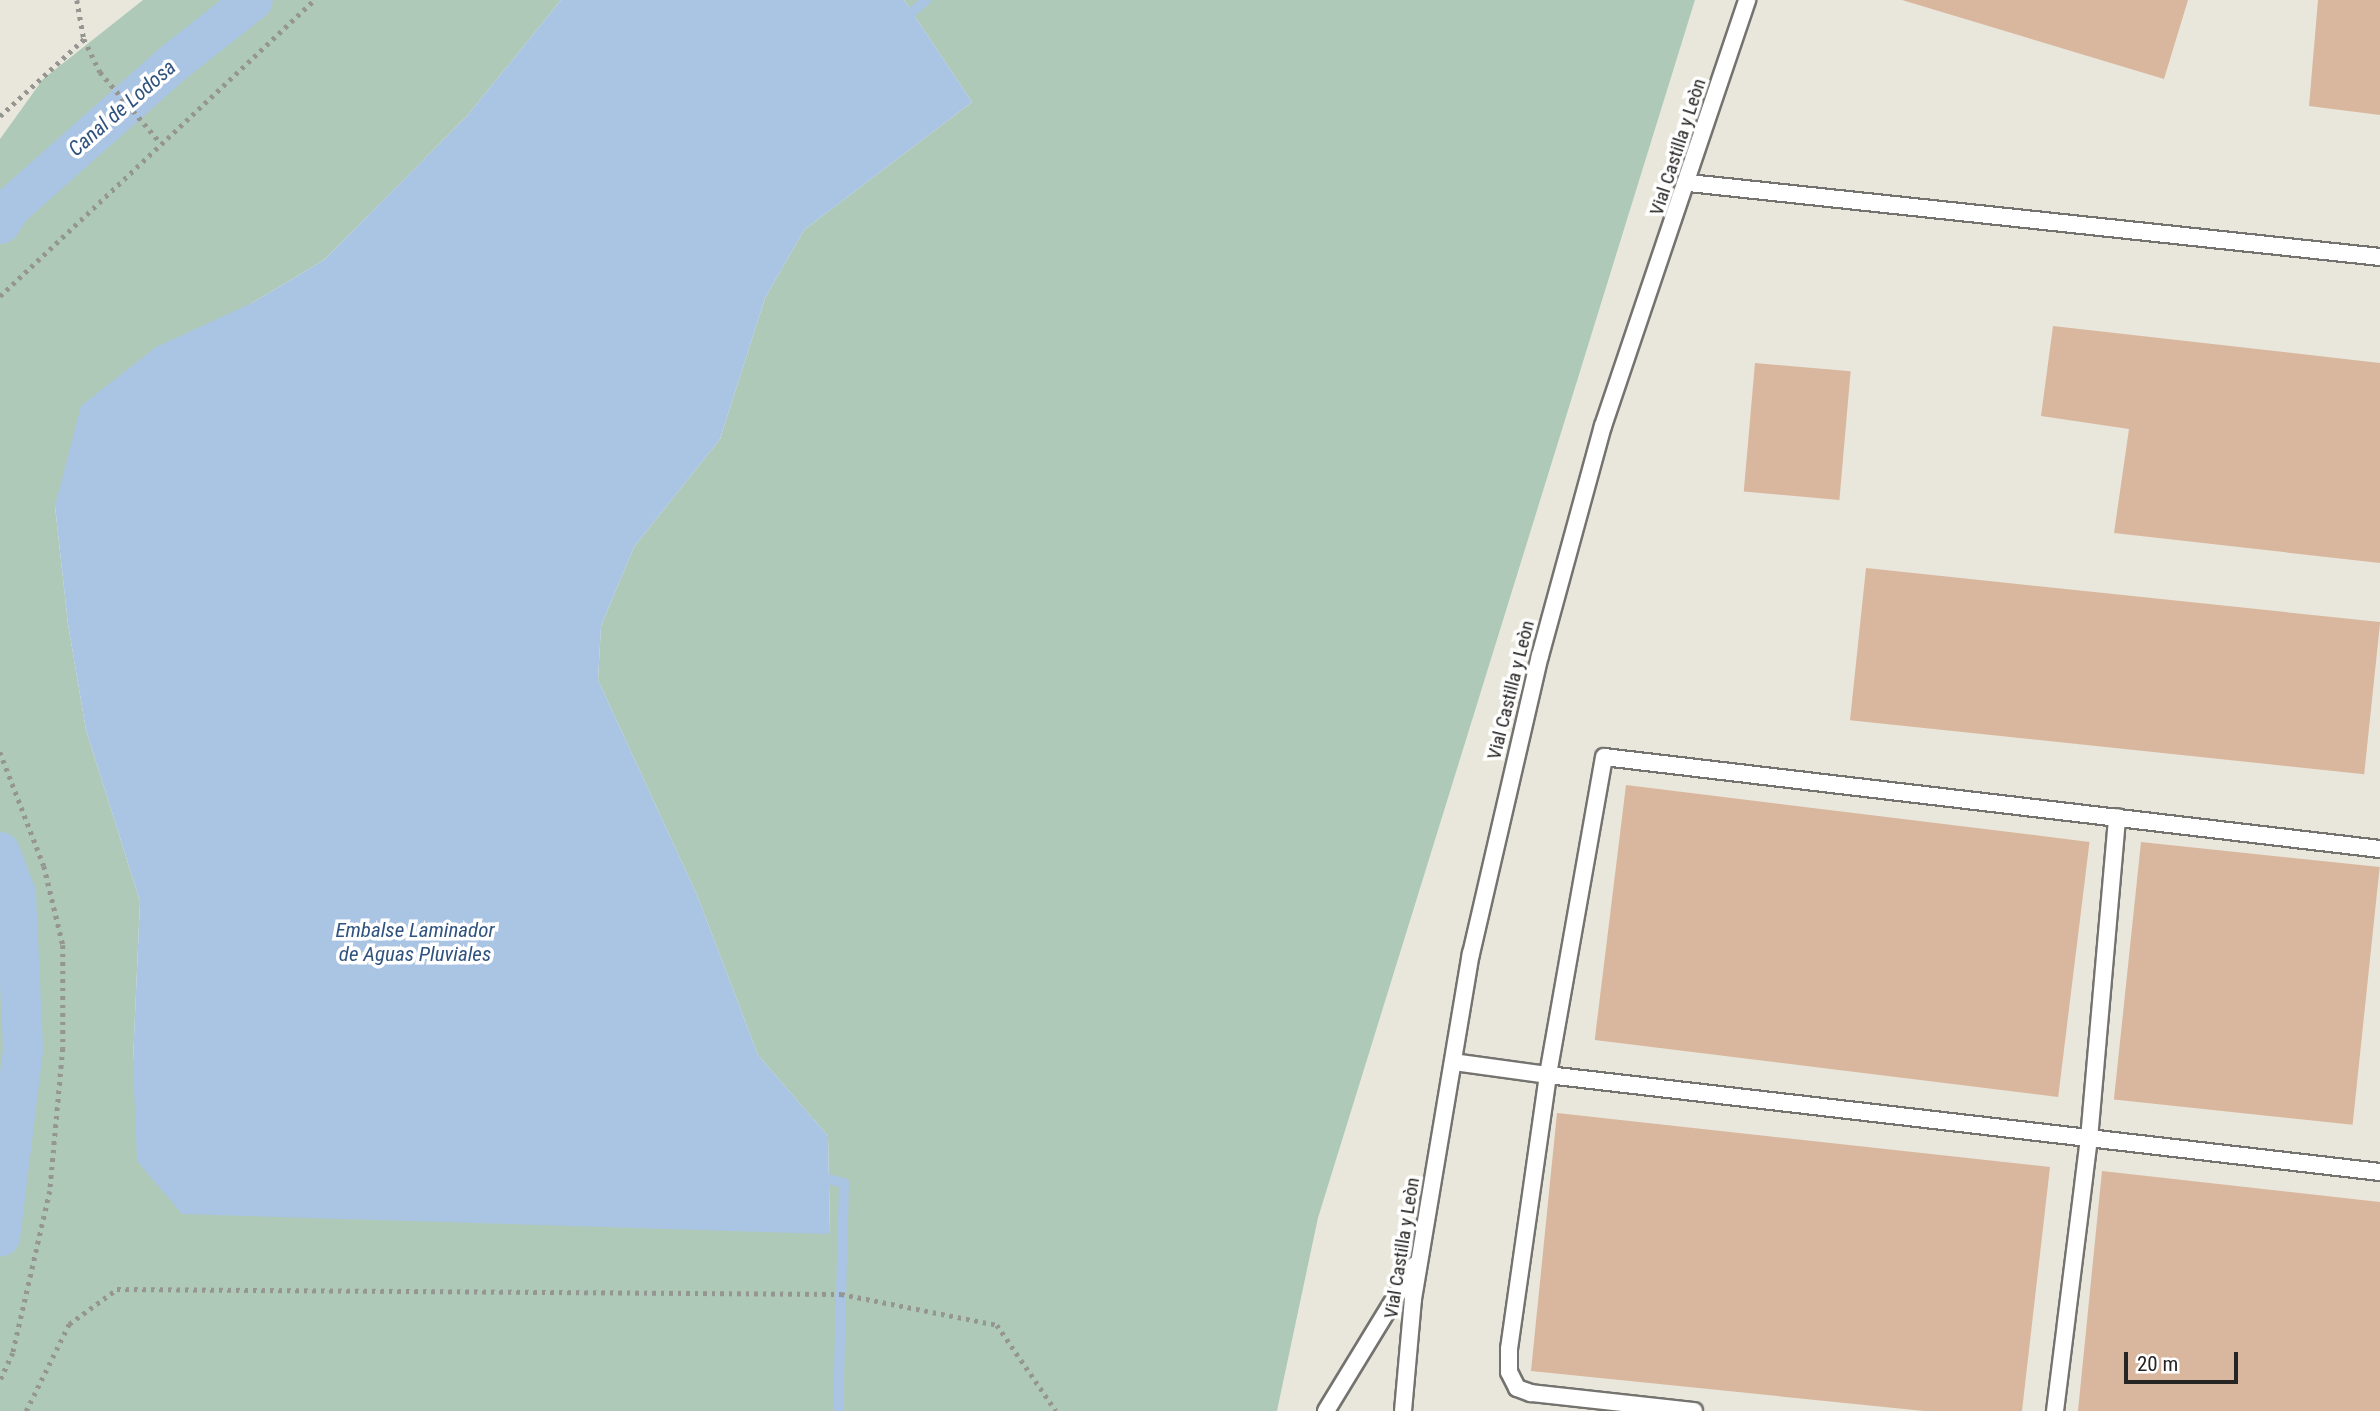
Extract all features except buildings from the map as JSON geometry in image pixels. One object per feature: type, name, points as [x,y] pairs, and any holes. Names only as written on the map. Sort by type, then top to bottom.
[{"type":"lane","name":"Vial Castilla y Leòn","points":[[1403,1411],[1421,1253],[1471,954],[1540,656],[1603,426],[1689,183],[1747,0]]},
{"type":"lane","points":[[1689,183],[2380,257]]},
{"type":"lane","points":[[1694,1411],[1531,1393],[1517,1388],[1510,1372],[1508,1349],[1548,1075],[1604,757],[2380,849]]},
{"type":"lane","points":[[2055,1411],[2089,1139],[2117,817]]},
{"type":"lane","points":[[1453,1062],[2380,1172]]},
{"type":"lane","points":[[1326,1411],[1421,1253]]},
{"type":"path","points":[[76,0],[84,38],[100,72],[159,141]]},
{"type":"path","points":[[0,296],[159,141],[314,0]]},
{"type":"path","points":[[0,116],[84,38]]},
{"type":"path","points":[[0,751],[44,866],[63,945],[63,1048],[50,1191],[13,1353],[0,1381]]},
{"type":"path","points":[[26,1411],[69,1324],[117,1289],[851,1296],[997,1325],[1056,1411]]},
{"type":"shaded area","points":[[0,0],[143,0],[43,79],[0,139]]},
{"type":"shaded area","points":[[1695,0],[2380,0],[2380,1411],[1277,1411],[1318,1218]]},
{"type":"green space","points":[[143,0],[561,0],[467,116],[324,260],[252,303],[55,506],[68,624],[86,730],[140,901],[133,1061],[830,1233],[828,1136],[758,1055],[697,895],[598,680],[601,626],[634,547],[720,439],[765,298],[804,230],[972,102],[904,0],[1695,0],[1318,1218],[1277,1411],[0,1411],[0,139],[43,79]]},
{"type":"water","name":"Embalse Laminador de Aguas Pluviales","points":[[561,0],[904,0],[972,102],[804,230],[765,298],[720,439],[634,547],[601,626],[598,680],[697,895],[758,1055],[828,1136],[830,1234],[182,1214],[137,1161],[133,1061],[140,901],[86,730],[68,624],[55,506],[81,406],[156,347],[252,303],[324,260],[467,116]]},
{"type":"waterway","name":"Canal de Lodosa","points":[[0,224],[11,207],[172,64],[253,0]]},
{"type":"waterway","points":[[902,21],[926,0]]},
{"type":"waterway","name":"Canal de Lodosa","points":[[0,852],[16,894],[23,1050],[0,1237]]},
{"type":"waterway","points":[[817,1176],[844,1183],[838,1411]]}]
